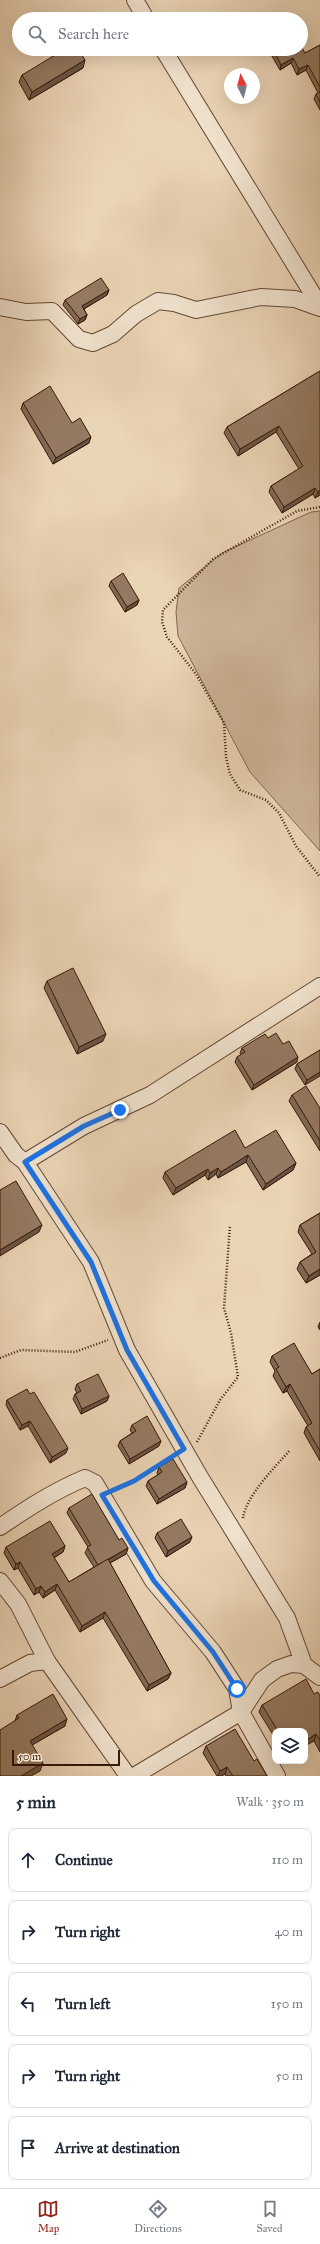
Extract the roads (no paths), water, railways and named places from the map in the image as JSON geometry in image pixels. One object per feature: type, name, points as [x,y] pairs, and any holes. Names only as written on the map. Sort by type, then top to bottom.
[{"type":"street","points":[[135,0],[142,12]]},
{"type":"street","points":[[167,56],[320,307]]},
{"type":"street","points":[[0,307],[26,312],[52,311],[78,339],[93,343],[113,334],[136,314],[158,301],[174,303],[196,310],[262,297],[294,299],[320,307]]},
{"type":"street","points":[[25,1162],[84,1126],[150,1095],[320,986]]},
{"type":"street","points":[[0,1132],[16,1155],[25,1162],[91,1262],[120,1336],[200,1477],[287,1618],[304,1665]]},
{"type":"street","points":[[0,1527],[41,1499],[85,1478],[95,1482],[154,1581],[217,1658],[237,1689],[241,1712],[277,1776]]},
{"type":"street","points":[[0,1581],[18,1604],[47,1661],[128,1776]]},
{"type":"street","points":[[0,1679],[30,1663],[47,1661]]},
{"type":"street","points":[[134,1776],[241,1712],[262,1680],[277,1669],[291,1664],[304,1665],[320,1677]]}]
